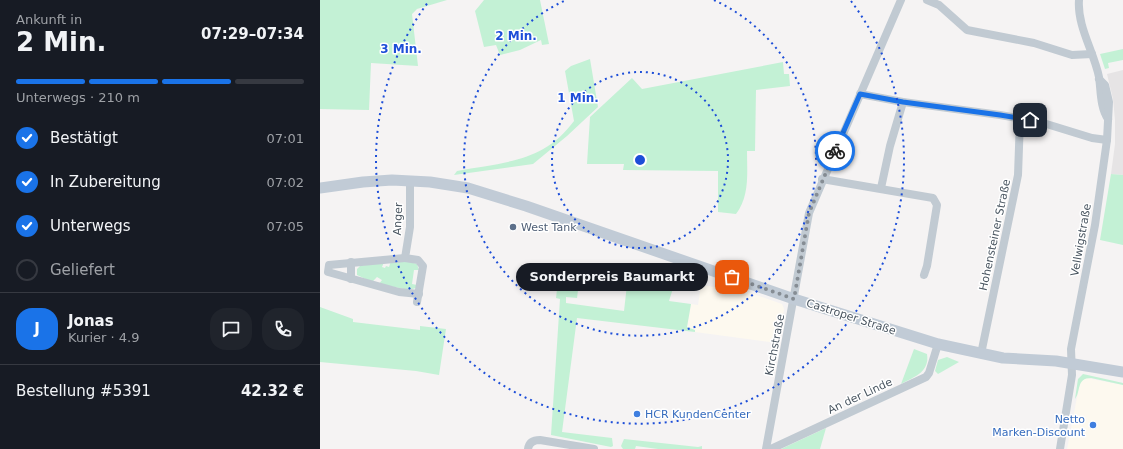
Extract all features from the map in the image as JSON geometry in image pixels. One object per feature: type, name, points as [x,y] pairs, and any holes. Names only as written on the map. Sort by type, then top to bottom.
[{"type":"main road","name":"Castroper Straße","points":[[320,188],[363,182],[410,180],[457,186],[494,195],[794,299],[938,344],[981,354],[1071,364],[1123,372]]},
{"type":"main road","name":"Castroper Straße","points":[[1109,371],[1116,377],[1123,379]]},
{"type":"street","name":"Kirchstraße","points":[[766,449],[808,219],[822,179],[901,0]]},
{"type":"street","points":[[927,0],[939,5],[967,30],[1034,42],[1072,55],[1092,54]]},
{"type":"street","name":"Vellwigstraße","points":[[1060,449],[1072,375],[1071,349],[1095,225],[1110,112],[1106,89],[1099,79],[1080,15],[1079,0]]},
{"type":"street","points":[[860,94],[903,102],[1040,122],[1092,138],[1107,140]]},
{"type":"street","points":[[881,188],[890,146],[903,102]]},
{"type":"street","name":"Hohensteiner Straße","points":[[981,354],[1018,175],[1020,119]]},
{"type":"street","points":[[822,179],[929,196],[936,201],[937,205],[930,251],[924,275]]},
{"type":"street","name":"Anger","points":[[405,258],[410,227],[410,180]]},
{"type":"street","points":[[405,258],[418,260],[423,266],[418,298],[328,272],[330,265],[351,262],[405,258]]},
{"type":"street","points":[[351,262],[351,279]]},
{"type":"street","name":"An der Linde","points":[[771,449],[926,377],[938,344]]},
{"type":"street","points":[[528,449],[530,443],[535,440],[594,449]]},
{"type":"shaded area","points":[[1123,70],[1123,175],[1111,174],[1115,144],[1115,120],[1113,99],[1107,74]]},
{"type":"shaded area","points":[[701,285],[748,292],[782,304],[784,309],[778,343],[695,332],[695,330],[687,327],[691,304],[698,305]]},
{"type":"shaded area","points":[[1086,378],[1123,385],[1123,449],[1067,449],[1079,387],[1081,381]]},
{"type":"green space","points":[[320,0],[447,0],[417,9],[412,14],[418,66],[371,63],[369,110],[320,109]]},
{"type":"green space","points":[[484,0],[540,0],[549,44],[542,45],[541,40],[520,50],[500,55],[496,45],[484,47],[475,11]]},
{"type":"green space","points":[[1123,49],[1123,60],[1108,63],[1109,68],[1105,69],[1100,54]]},
{"type":"green space","points":[[590,59],[598,107],[567,136],[533,164],[454,175],[457,171],[506,162],[535,153],[562,135],[574,121],[565,71],[571,66]]},
{"type":"green space","points":[[783,62],[784,74],[789,74],[790,86],[756,90],[755,151],[747,151],[746,192],[744,200],[736,214],[718,212],[718,171],[623,170],[624,164],[587,164],[590,117],[632,78],[642,89]]},
{"type":"green space","points":[[1111,174],[1123,175],[1123,245],[1100,240]]},
{"type":"green space","points":[[391,261],[406,261],[417,264],[419,270],[414,270],[412,284],[417,285],[416,288],[409,290],[379,284],[382,280],[377,277],[372,282],[357,275],[357,269],[360,266],[384,262],[382,267],[385,268],[386,266],[389,267]]},
{"type":"green space","points":[[628,276],[675,282],[669,301],[691,304],[687,327],[695,330],[695,332],[577,318],[562,432],[612,438],[613,446],[611,447],[551,435],[560,299],[556,298],[558,281],[579,283],[577,298],[566,297],[566,303],[624,311]]},
{"type":"green space","points":[[320,307],[353,319],[353,322],[420,330],[420,326],[446,329],[439,375],[416,371],[320,362]]},
{"type":"green space","points":[[914,349],[927,354],[926,365],[924,370],[901,384]]},
{"type":"green space","points":[[947,357],[959,362],[938,374],[935,371],[938,360]]},
{"type":"green space","points":[[1083,374],[1123,383],[1123,385],[1091,378],[1086,379],[1081,383],[1075,399],[1078,379]]},
{"type":"green space","points":[[826,428],[820,449],[781,449]]},
{"type":"green space","points":[[624,439],[698,447],[702,446],[702,449],[658,449],[636,446],[635,449],[623,449],[621,446]]},
{"type":"way so far","points":[[732,277],[794,299],[809,213],[835,151]]},
{"type":"place","name":"West Tank","points":[[513,227]]},
{"type":"place","name":"Sonderpreis Baumarkt","points":[[732,277]]},
{"type":"place","name":"HCR KundenCenter","points":[[637,414]]},
{"type":"place","name":"Netto Marken-Discount","points":[[1093,425]]},
{"type":"route","points":[[835,151],[860,94],[869,97],[1030,120]]}]
